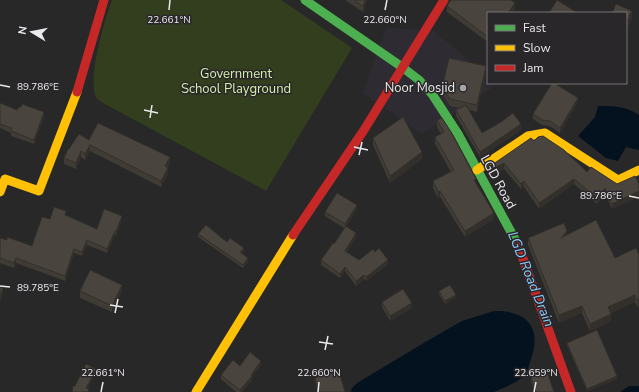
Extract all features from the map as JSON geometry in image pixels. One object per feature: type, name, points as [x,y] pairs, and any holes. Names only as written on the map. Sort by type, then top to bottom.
[{"type":"street","points":[[0,192],[5,180],[39,191],[78,88],[104,0]]},
{"type":"street","name":"LGD Road","points":[[305,0],[402,67],[419,80],[432,94],[458,134],[520,248],[572,392]]},
{"type":"street","points":[[196,392],[299,225],[364,130],[444,0]]},
{"type":"street","points":[[477,170],[528,136],[545,133],[618,180],[639,170]]},
{"type":"shaded area","points":[[386,28],[432,30],[459,52],[487,81],[487,84],[490,84],[493,87],[422,134],[363,93]]},
{"type":"green space","name":"Government School Playground","points":[[112,0],[281,0],[352,48],[266,191],[96,98],[94,89],[95,64],[101,34]]},
{"type":"water","points":[[598,106],[620,107],[639,115],[639,150],[626,147],[618,161],[606,158],[578,136],[595,117]]},
{"type":"water","points":[[494,311],[516,314],[524,318],[530,324],[533,331],[535,340],[534,350],[528,369],[523,376],[515,382],[494,392],[351,392],[352,388],[357,383],[462,321]]},
{"type":"water","points":[[629,386],[639,386],[639,392],[620,392]]},
{"type":"building","points":[[354,0],[365,0],[363,6]]},
{"type":"building","points":[[451,0],[511,0],[515,3],[509,12],[487,12],[487,36],[447,6]]},
{"type":"building","points":[[557,0],[576,12],[550,12]]},
{"type":"building","points":[[616,4],[632,11],[627,21],[627,12],[612,12]]},
{"type":"building","name":"Noor Mosjid","points":[[449,58],[486,66],[477,105],[450,99],[442,88]]},
{"type":"building","points":[[551,84],[556,84],[578,98],[560,128],[550,121],[542,120],[533,114]]},
{"type":"building","points":[[0,103],[17,110],[22,104],[44,112],[34,140],[11,131],[12,128],[0,124]]},
{"type":"building","points":[[466,105],[482,133],[513,113],[521,124],[480,152],[456,110]]},
{"type":"building","points":[[403,117],[422,152],[390,176],[373,138]]},
{"type":"building","points":[[442,118],[476,179],[474,180],[494,213],[465,231],[440,191],[438,192],[433,181],[454,170],[435,137],[444,132],[437,120]]},
{"type":"building","points":[[98,123],[170,157],[165,166],[168,168],[161,181],[90,145],[85,154],[81,151],[76,163],[64,158],[68,149],[79,134],[89,140]]},
{"type":"building","points":[[543,136],[564,150],[587,172],[591,167],[617,184],[635,176],[639,184],[639,191],[612,204],[605,188],[597,198],[574,179],[539,203],[524,181],[521,184],[504,163],[490,170],[489,167],[531,138],[534,141],[538,137]]},
{"type":"building","points":[[337,193],[357,205],[345,224],[325,212]]},
{"type":"building","points":[[54,207],[66,211],[65,215],[97,229],[104,209],[122,216],[107,249],[87,240],[82,252],[74,249],[65,276],[16,258],[14,263],[0,258],[0,238],[7,240],[7,237],[32,246],[42,217],[50,219]]},
{"type":"building","points":[[596,220],[615,258],[636,248],[639,255],[639,300],[638,301],[635,295],[608,307],[611,314],[590,324],[582,306],[559,315],[528,238],[564,223],[567,231],[561,238]]},
{"type":"building","points":[[206,225],[227,242],[230,238],[244,248],[240,252],[248,258],[243,265],[198,234]]},
{"type":"building","points":[[346,226],[356,233],[345,251],[359,260],[373,249],[375,252],[379,248],[388,260],[366,277],[364,275],[356,281],[345,267],[340,274],[321,260]]},
{"type":"building","points":[[90,270],[122,285],[112,306],[80,291]]},
{"type":"building","points":[[450,285],[456,295],[445,301],[439,291]]},
{"type":"building","points":[[0,287],[3,288],[0,298]]},
{"type":"building","points":[[403,289],[412,303],[390,316],[382,302]]},
{"type":"building","points":[[597,330],[617,376],[587,389],[567,343]]},
{"type":"building","points":[[250,352],[261,361],[251,375],[252,376],[240,390],[221,375],[233,360],[240,366]]},
{"type":"building","points":[[86,364],[96,369],[86,388],[89,389],[88,392],[72,392],[73,386],[75,386]]},
{"type":"building","points":[[339,371],[345,392],[319,392],[315,378]]},
{"type":"building","points":[[547,372],[554,392],[536,392],[531,377]]},
{"type":"traffic: fast","points":[[305,0],[402,67],[419,80],[432,94],[458,134],[518,245]]},
{"type":"traffic: slow","points":[[0,192],[5,179],[39,191],[77,92]]},
{"type":"traffic: slow","points":[[477,170],[528,136],[545,133],[618,180],[639,170]]},
{"type":"traffic: slow","points":[[196,392],[293,235]]},
{"type":"traffic: jam","points":[[77,92],[104,0]]},
{"type":"traffic: jam","points":[[293,235],[364,130],[444,0]]},
{"type":"traffic: jam","points":[[518,245],[571,392]]},
{"type":"place","name":"Noor Mosjid","points":[[463,88]]},
{"type":"water label","name":"LGD Road Drain","points":[[531,279]]}]
